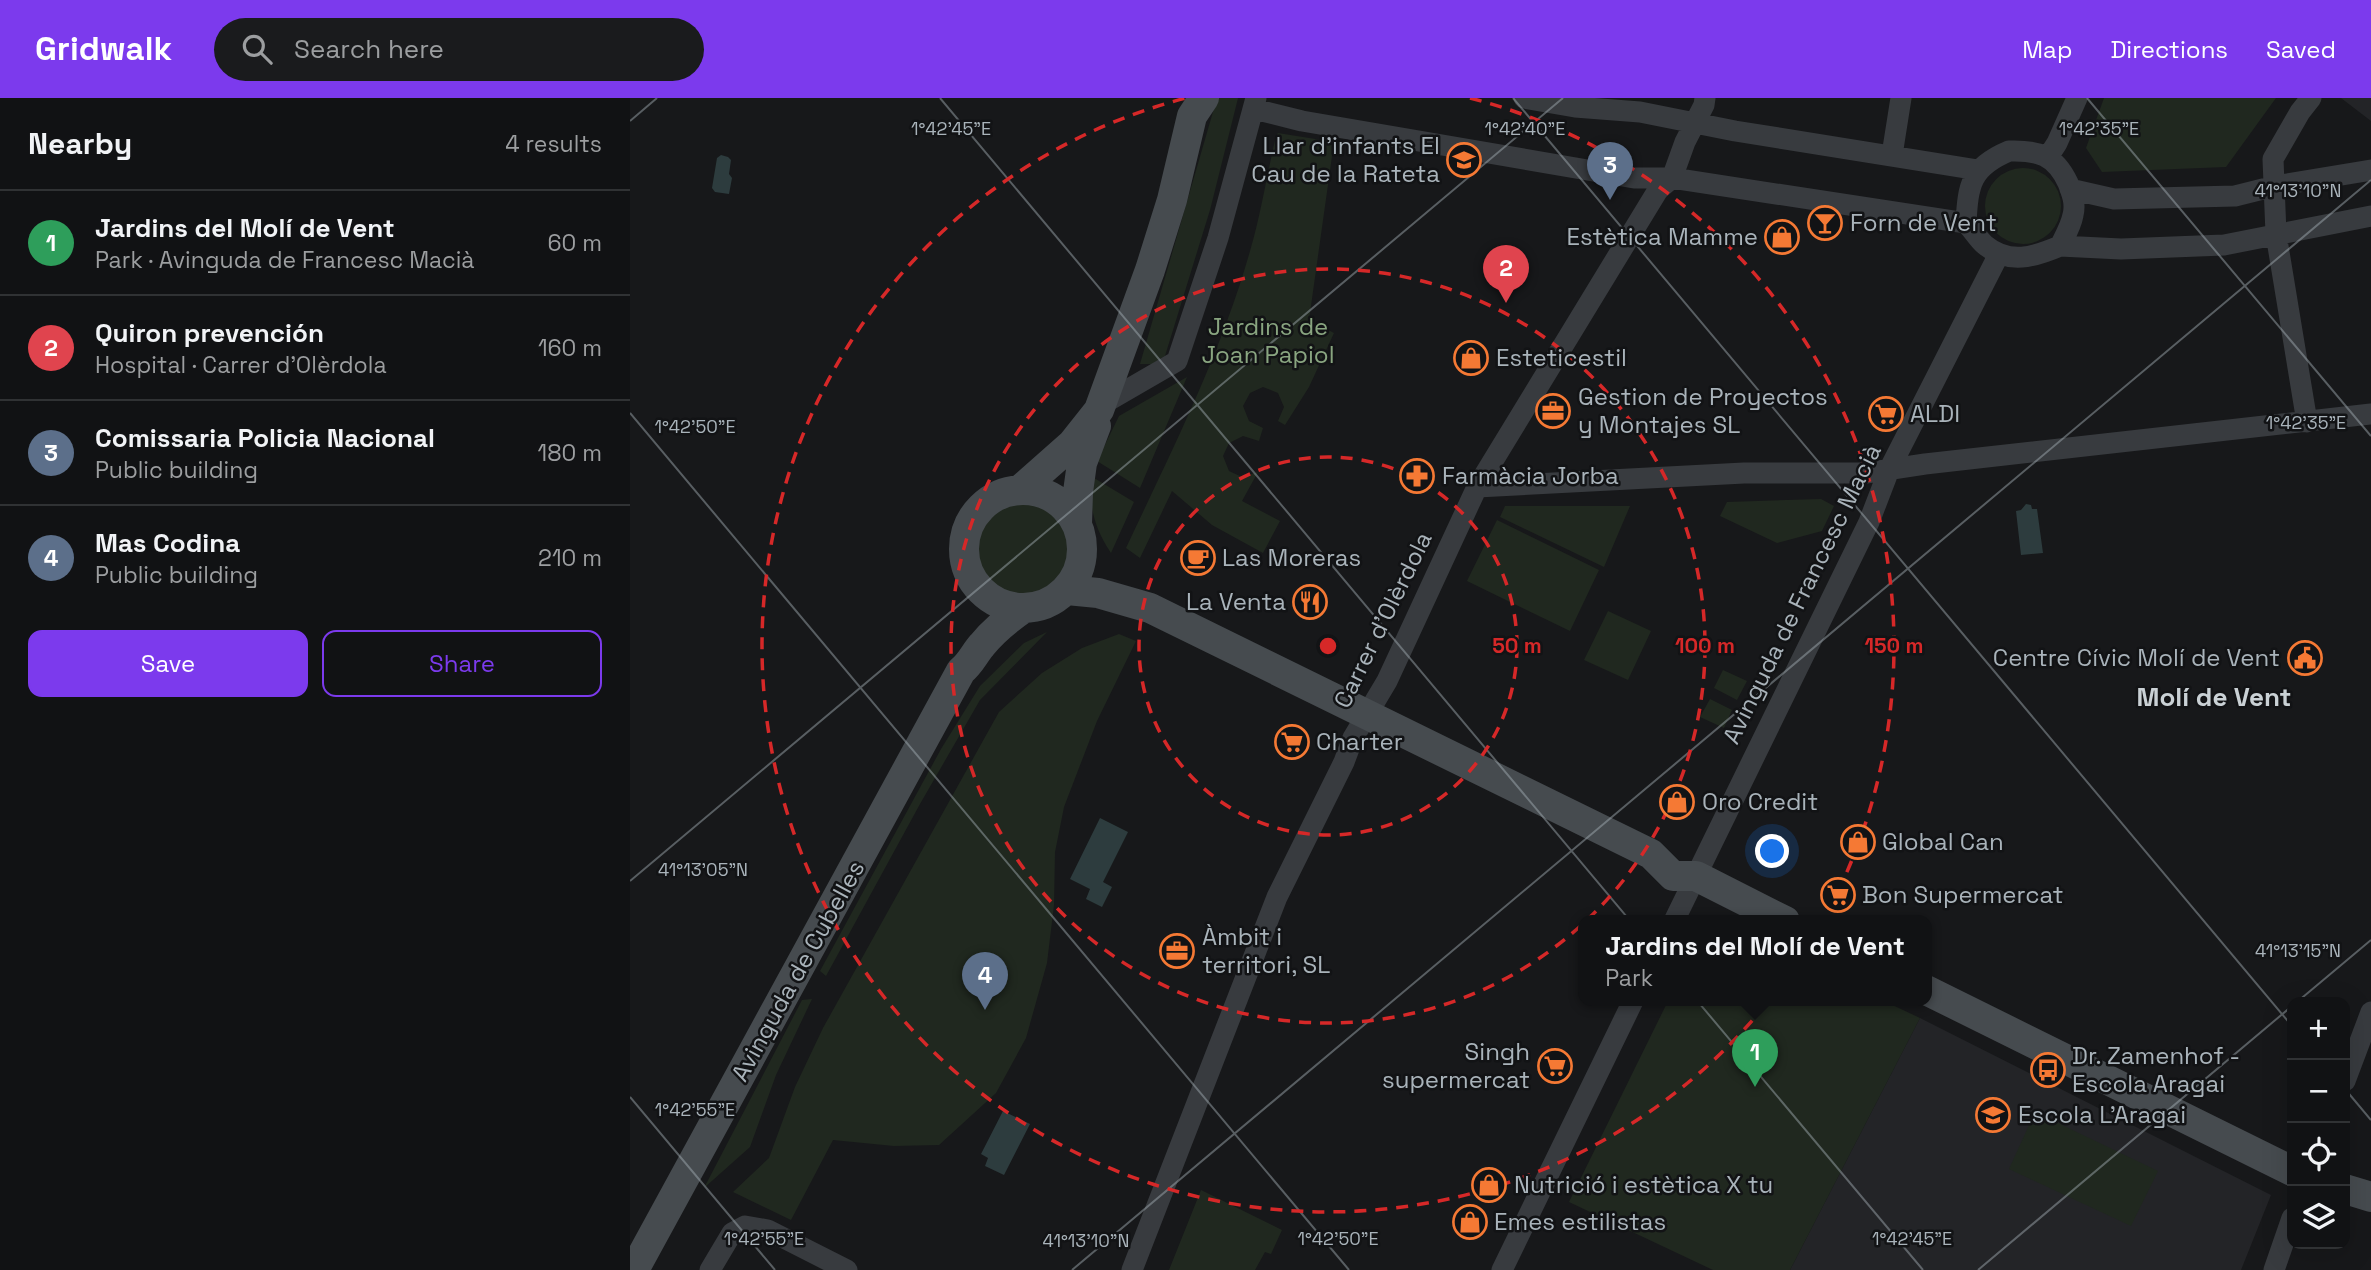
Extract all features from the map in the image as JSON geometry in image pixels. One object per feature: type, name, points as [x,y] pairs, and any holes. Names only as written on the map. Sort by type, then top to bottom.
[{"type":"street","points":[[1524,98],[1575,107],[1640,112],[1694,124],[1978,170]]},
{"type":"street","name":"Carrer d'Olèrdola","points":[[1132,1270],[1277,897],[1353,738],[1387,681],[1477,486],[1658,190],[1672,178],[1705,98]]},
{"type":"street","points":[[1892,155],[1901,98]]},
{"type":"street","points":[[2048,158],[2077,98]]},
{"type":"street","points":[[2307,422],[2276,234],[2273,159],[2311,98]]},
{"type":"street","points":[[1077,524],[1082,463],[1150,270],[1172,200],[1197,101]]},
{"type":"street","points":[[1021,489],[1072,444],[1099,409],[1177,361],[1217,238],[1255,104],[1302,121],[1634,178],[1672,178],[1966,223],[1984,244],[1999,254],[2015,258],[2031,257],[2060,246],[2121,249],[2224,245],[2371,216]]},
{"type":"street","points":[[1966,223],[1968,192],[1978,170],[1991,159],[2009,151],[2029,151],[2048,158],[2061,168],[2074,197],[2074,213],[2060,246]]},
{"type":"street","points":[[2070,189],[2115,199],[2235,196],[2275,186],[2371,170]]},
{"type":"street","name":"Avinguda de Francesc Macià","points":[[1677,915],[1869,522],[1889,470],[1999,254]]},
{"type":"street","points":[[1477,486],[1704,474],[1866,473],[2371,414]]},
{"type":"street","points":[[1021,489],[1052,496],[1065,506],[1077,524],[1082,534],[1077,576],[1067,590],[1042,607],[1007,608],[985,596],[963,558],[965,533],[979,508],[988,500],[1006,492],[1021,489]]},
{"type":"street","points":[[1081,555],[1097,572],[1143,606]]},
{"type":"street","points":[[1067,590],[1098,593],[1143,606],[1651,854],[1673,876],[1696,876],[1773,915]]},
{"type":"street","points":[[961,671],[959,655],[985,596]]},
{"type":"street","points":[[961,671],[971,663],[980,647],[1002,624],[1024,608]]},
{"type":"street","name":"Avinguda de Cubelles","points":[[634,1270],[961,671]]},
{"type":"street","points":[[1932,992],[2287,1169]]},
{"type":"street","points":[[1502,1270],[1631,1006]]},
{"type":"street","points":[[2350,1068],[2371,1012]]},
{"type":"street","points":[[2350,1191],[2371,1197]]},
{"type":"street","points":[[710,1270],[732,1233],[744,1226],[768,1230],[847,1270]]},
{"type":"street","points":[[2274,1270],[2287,1232]]},
{"type":"shaded area","points":[[2341,98],[2371,98],[2371,121]]},
{"type":"shaded area","points":[[721,155],[731,160],[729,194],[715,192],[712,188],[717,158]]},
{"type":"shaded area","points":[[2026,504],[2037,509],[2043,553],[2021,555],[2016,511]]},
{"type":"shaded area","points":[[1100,818],[1128,832],[1103,882],[1112,887],[1102,907],[1086,899],[1090,889],[1070,879]]},
{"type":"shaded area","name":"Escola L'Aragai","points":[[1920,1018],[2271,1195],[2241,1270],[1790,1270]]},
{"type":"shaded area","points":[[1003,1111],[1030,1124],[1004,1175],[985,1166],[988,1158],[981,1154]]},
{"type":"green space","points":[[1217,98],[1238,98],[1210,210],[1165,356],[1152,364],[1140,364]]},
{"type":"green space","points":[[2104,98],[2276,98],[2226,167],[2102,172],[2086,148]]},
{"type":"green space","name":"Jardins de Joan Papiol","points":[[1278,133],[1334,142],[1309,320],[1334,333],[1309,387],[1285,425],[1278,421],[1284,407],[1278,393],[1263,387],[1250,393],[1243,406],[1249,421],[1263,428],[1259,441],[1243,436],[1229,443],[1223,456],[1229,471],[1242,477],[1258,472],[1242,501],[1280,521],[1263,553],[1212,525],[1172,491],[1140,558],[1126,548],[1194,402],[1225,327],[1254,237]]},
{"type":"green space","points":[[2023,168],[2038,171],[2050,179],[2058,191],[2061,206],[2058,221],[2050,233],[2038,241],[2023,244],[2008,241],[1996,233],[1988,221],[1985,206],[1988,191],[1996,179],[2008,171]]},
{"type":"green space","points":[[1187,377],[1140,488],[1097,461],[1119,416]]},
{"type":"green space","points":[[1089,475],[1134,502],[1111,553],[1094,516]]},
{"type":"green space","points":[[1821,499],[1834,506],[1822,531],[1777,543],[1720,516],[1727,502]]},
{"type":"green space","points":[[1023,504],[1040,507],[1055,517],[1065,532],[1068,549],[1065,566],[1055,581],[1040,591],[1023,594],[1006,591],[991,581],[981,566],[978,549],[981,532],[991,517],[1006,507]]},
{"type":"green space","points":[[1505,506],[1630,506],[1604,567],[1500,517]]},
{"type":"green space","points":[[1497,520],[1599,570],[1570,631],[1467,581]]},
{"type":"green space","points":[[1608,611],[1651,631],[1628,680],[1584,660]]},
{"type":"green space","points":[[1047,632],[980,700],[826,976],[820,971],[941,749],[980,686],[1024,643]]},
{"type":"green space","points":[[1119,634],[1136,641],[1097,721],[1064,807],[1055,852],[1054,905],[1047,963],[1026,1038],[996,1093],[939,1145],[894,1146],[833,1140],[791,1220],[733,1192],[769,1158],[795,1087],[823,1028],[999,712],[1042,673],[1082,648]]},
{"type":"green space","points":[[1723,670],[1747,681],[1737,700],[1714,688]]},
{"type":"green space","points":[[1710,699],[1732,710],[1724,728],[1700,717]]},
{"type":"green space","points":[[812,999],[776,1075],[750,1147],[704,1188],[802,1000]]},
{"type":"green space","points":[[1666,1006],[1895,1006],[1920,1018],[1790,1270],[1713,1270],[1569,1202]]},
{"type":"green space","points":[[2035,1112],[2158,1171],[2131,1226],[2009,1169]]},
{"type":"green space","points":[[1201,1190],[1282,1230],[1271,1254],[1265,1252],[1255,1270],[1169,1270]]},
{"type":"place","name":"Llar d'infants El Cau de la Rateta","points":[[1464,160]]},
{"type":"place","name":"Comissaria Policia Nacional","points":[[1610,200]]},
{"type":"place","name":"Forn de Vent","points":[[1825,223]]},
{"type":"place","name":"Estètica Mamme","points":[[1782,237]]},
{"type":"place","name":"Quiron prevención","points":[[1506,303]]},
{"type":"place","name":"Esteticestil","points":[[1471,358]]},
{"type":"place","name":"Gestion de Proyectos y Montajes SL","points":[[1553,411]]},
{"type":"place","name":"ALDI","points":[[1886,414]]},
{"type":"place","name":"Farmàcia Jorba","points":[[1417,476]]},
{"type":"place","name":"Las Moreras","points":[[1198,558]]},
{"type":"place","name":"La Venta","points":[[1310,602]]},
{"type":"place","name":"Centre Cívic Molí de Vent","points":[[2305,658]]},
{"type":"place","name":"Charter","points":[[1292,742]]},
{"type":"place","name":"Oro Credit","points":[[1677,802]]},
{"type":"place","name":"Global Can","points":[[1858,842]]},
{"type":"place","name":"Bon Supermercat","points":[[1838,895]]},
{"type":"place","name":"Àmbit i territori, SL","points":[[1177,951]]},
{"type":"place","name":"Mas Codina","points":[[985,1010]]},
{"type":"place","name":"Singh supermercat","points":[[1555,1066]]},
{"type":"place","name":"Dr. Zamenhof - Escola Aragai","points":[[2048,1070]]},
{"type":"place","name":"Jardins del Molí de Vent","points":[[1755,1087]]},
{"type":"place","name":"Escola L'Aragai","points":[[1993,1115]]},
{"type":"place","name":"Nutrició i estètica X tu","points":[[1489,1185]]},
{"type":"place","name":"Emes estilistas","points":[[1470,1222]]},
{"type":"district","name":"Molí de Vent","points":[[2214,697]]}]
